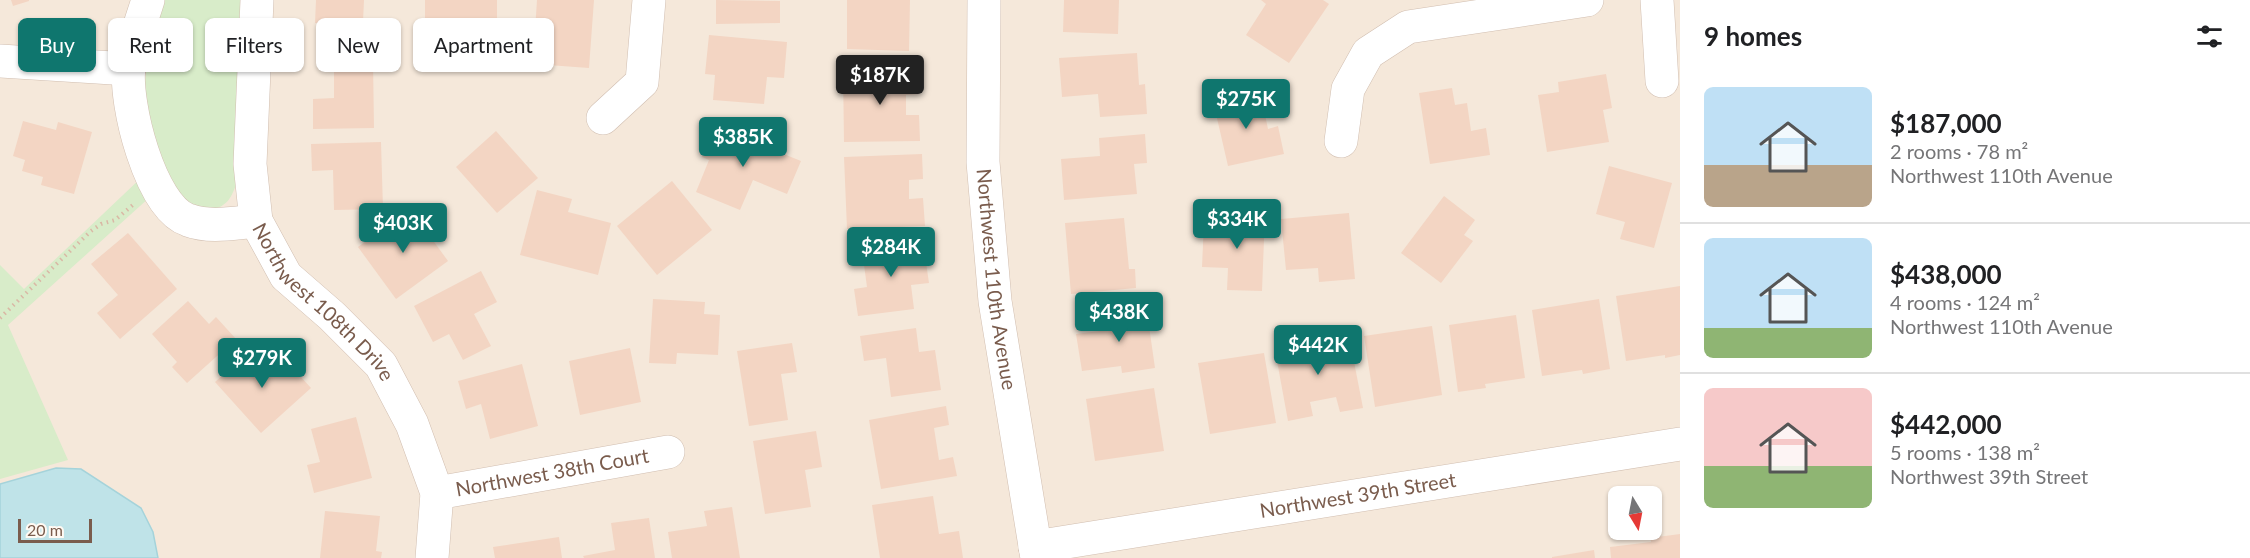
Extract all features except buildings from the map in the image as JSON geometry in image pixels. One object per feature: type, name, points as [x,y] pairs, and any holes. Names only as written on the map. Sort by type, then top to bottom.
[{"type":"street","points":[[142,18],[148,0]]},
{"type":"street","name":"Northwest 108th Drive","points":[[257,0],[250,164],[256,221],[286,276],[332,316],[381,365],[412,424],[437,493],[432,558]]},
{"type":"street","points":[[603,118],[642,82],[649,0]]},
{"type":"street","name":"Northwest 110th Avenue","points":[[984,0],[983,162],[995,301],[1036,552]]},
{"type":"street","points":[[1341,141],[1348,89],[1368,53],[1408,27],[1587,0]]},
{"type":"street","points":[[1657,0],[1662,81]]},
{"type":"street","points":[[0,60],[108,68]]},
{"type":"street","points":[[129,72],[131,98],[138,135],[145,163],[156,186],[185,219],[202,224],[256,221]]},
{"type":"street","name":"Northwest 39th Street","points":[[1036,552],[1680,444]]},
{"type":"street","name":"Northwest 38th Court","points":[[437,493],[668,452]]},
{"type":"path","points":[[0,318],[91,231],[101,224],[115,220],[156,186]]},
{"type":"shaded area","points":[[0,0],[1680,0],[1680,558],[0,558]]},
{"type":"green space","points":[[160,0],[241,0],[241,18],[205,18],[205,72],[240,72],[238,179],[232,194],[224,205],[214,209],[200,208],[187,200],[175,186],[157,147],[147,109],[146,72],[193,72],[193,18],[156,18]]},
{"type":"green space","points":[[142,177],[150,197],[8,325],[68,460],[0,479],[0,265],[24,289]]},
{"type":"water","points":[[56,468],[81,469],[141,508],[153,532],[158,558],[0,558],[0,484]]}]
